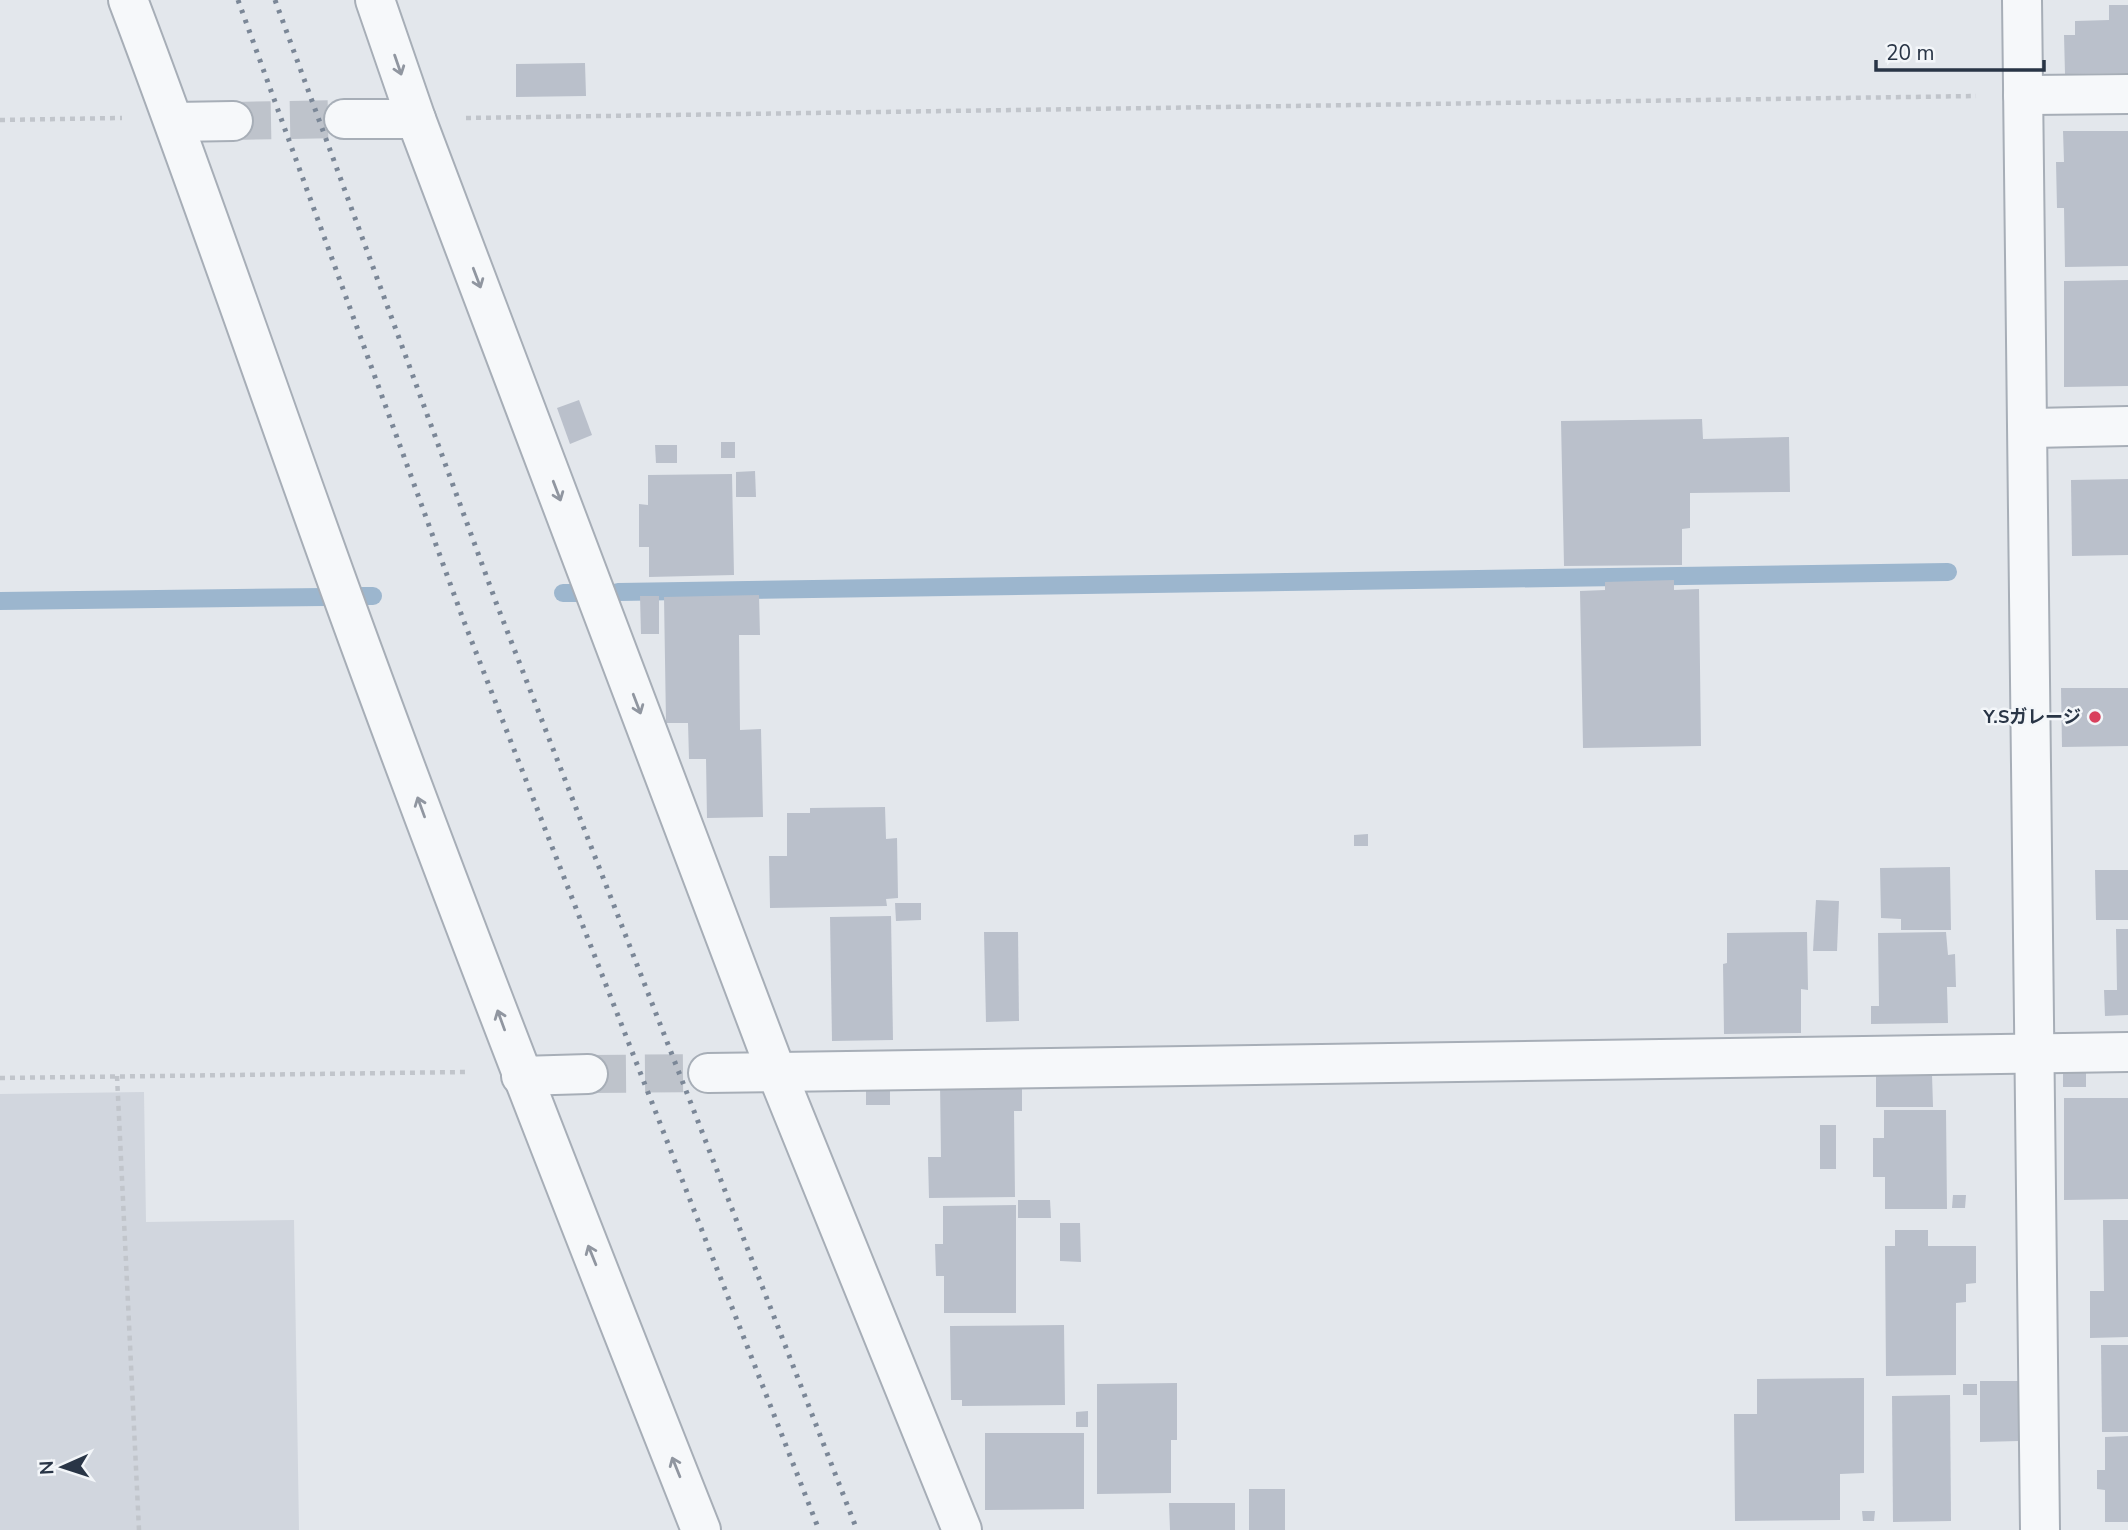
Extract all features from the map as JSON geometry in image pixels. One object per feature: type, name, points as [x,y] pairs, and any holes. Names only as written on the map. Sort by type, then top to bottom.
[{"type":"street","points":[[128,0],[174,120],[341,590],[521,1076],[701,1530]]},
{"type":"street","points":[[375,0],[416,119],[776,1072],[962,1530]]},
{"type":"street","points":[[2022,0],[2040,1530]]},
{"type":"street","points":[[2023,95],[2128,94]]},
{"type":"street","points":[[344,119],[416,119]]},
{"type":"street","points":[[174,120],[233,121]]},
{"type":"street","points":[[2028,428],[2128,426]]},
{"type":"street","points":[[708,1073],[2128,1052]]},
{"type":"street","points":[[521,1076],[588,1074]]},
{"type":"path","points":[[416,119],[2023,95]]},
{"type":"path","points":[[0,120],[174,120]]},
{"type":"path","points":[[0,1078],[452,1071],[521,1076]]},
{"type":"path","points":[[117,1076],[139,1530]]},
{"type":"shaded area","points":[[144,1092],[146,1222],[294,1220],[299,1530],[0,1530],[0,1094]]},
{"type":"building","points":[[2109,5],[2128,5],[2128,73],[2065,74],[2064,35],[2075,35],[2075,21],[2109,20]]},
{"type":"building","points":[[585,63],[586,96],[516,97],[516,64]]},
{"type":"building","points":[[2063,131],[2128,131],[2128,266],[2065,267],[2064,208],[2057,208],[2056,162],[2064,162]]},
{"type":"building","points":[[2128,280],[2128,386],[2064,387],[2064,281]]},
{"type":"building","points":[[579,400],[592,435],[570,444],[557,408]]},
{"type":"building","points":[[1702,419],[1703,439],[1789,437],[1790,492],[1690,493],[1690,528],[1682,529],[1682,565],[1564,566],[1561,421]]},
{"type":"building","points":[[721,442],[735,442],[735,458],[721,458]]},
{"type":"building","points":[[655,445],[677,445],[677,463],[656,463]]},
{"type":"building","points":[[755,471],[756,497],[736,497],[736,472]]},
{"type":"building","points":[[732,474],[734,575],[649,577],[649,547],[639,547],[639,504],[648,505],[648,475]]},
{"type":"building","points":[[2128,479],[2128,555],[2072,556],[2071,480]]},
{"type":"building","points":[[1674,580],[1674,590],[1699,589],[1701,746],[1583,748],[1580,591],[1605,590],[1605,582]]},
{"type":"building","points":[[759,595],[760,635],[739,635],[740,730],[761,729],[763,817],[707,818],[706,759],[689,759],[688,723],[666,723],[664,597]]},
{"type":"building","points":[[640,596],[659,596],[659,634],[641,634]]},
{"type":"building","name":"Y.Sガレージ","points":[[2061,688],[2128,688],[2128,746],[2062,747]]},
{"type":"building","points":[[885,807],[886,839],[897,838],[898,898],[886,899],[887,906],[770,908],[769,856],[787,856],[787,813],[810,813],[810,808]]},
{"type":"building","points":[[1368,834],[1368,846],[1354,846],[1354,835]]},
{"type":"building","points":[[1950,867],[1951,930],[1901,930],[1901,919],[1881,918],[1880,868]]},
{"type":"building","points":[[2095,870],[2128,870],[2128,920],[2096,920]]},
{"type":"building","points":[[1816,900],[1839,901],[1837,951],[1813,951]]},
{"type":"building","points":[[895,903],[921,903],[921,920],[896,921]]},
{"type":"building","points":[[891,916],[893,1040],[832,1041],[830,917]]},
{"type":"building","points":[[2116,929],[2128,929],[2128,1015],[2105,1016],[2104,990],[2117,990]]},
{"type":"building","points":[[984,932],[1018,932],[1019,1021],[986,1022]]},
{"type":"building","points":[[1807,932],[1808,990],[1801,989],[1801,1033],[1724,1034],[1723,964],[1727,963],[1727,933]]},
{"type":"building","points":[[1946,932],[1948,955],[1955,954],[1956,987],[1947,987],[1948,1023],[1871,1024],[1871,1006],[1879,1006],[1878,933]]},
{"type":"building","points":[[2063,1069],[2086,1070],[2086,1087],[2063,1087]]},
{"type":"building","points":[[1932,1075],[1933,1107],[1876,1107],[1876,1076]]},
{"type":"building","points":[[1022,1082],[1022,1111],[1014,1111],[1015,1197],[929,1198],[928,1157],[941,1157],[940,1083]]},
{"type":"building","points":[[866,1084],[890,1084],[890,1105],[866,1105]]},
{"type":"building","points":[[2064,1098],[2128,1098],[2128,1199],[2064,1200]]},
{"type":"building","points":[[1884,1110],[1946,1110],[1947,1209],[1885,1209],[1885,1177],[1873,1177],[1873,1138],[1884,1138]]},
{"type":"building","points":[[1820,1125],[1836,1125],[1836,1169],[1820,1169]]},
{"type":"building","points":[[1953,1195],[1966,1195],[1965,1208],[1952,1208]]},
{"type":"building","points":[[1018,1200],[1050,1200],[1051,1218],[1018,1218]]},
{"type":"building","points":[[1016,1205],[1016,1313],[944,1313],[944,1276],[936,1276],[935,1244],[943,1244],[943,1206]]},
{"type":"building","points":[[2103,1220],[2128,1220],[2128,1337],[2090,1338],[2090,1291],[2104,1291]]},
{"type":"building","points":[[1060,1223],[1080,1223],[1081,1262],[1060,1261]]},
{"type":"building","points":[[1895,1230],[1928,1230],[1928,1246],[1976,1246],[1976,1283],[1966,1284],[1966,1302],[1956,1303],[1956,1375],[1886,1376],[1885,1246],[1895,1246]]},
{"type":"building","points":[[1064,1325],[1065,1405],[962,1406],[962,1400],[951,1400],[950,1326]]},
{"type":"building","points":[[2101,1345],[2128,1345],[2128,1432],[2102,1432]]},
{"type":"building","points":[[1864,1378],[1864,1473],[1840,1474],[1840,1520],[1735,1521],[1734,1414],[1757,1414],[1757,1379]]},
{"type":"building","points":[[1980,1381],[2019,1381],[2019,1441],[1980,1442]]},
{"type":"building","points":[[1177,1383],[1177,1440],[1171,1440],[1171,1493],[1097,1494],[1097,1384]]},
{"type":"building","points":[[1963,1384],[1977,1384],[1977,1395],[1963,1395]]},
{"type":"building","points":[[1950,1395],[1951,1521],[1893,1522],[1892,1396]]},
{"type":"building","points":[[1088,1411],[1088,1427],[1076,1427],[1076,1412]]},
{"type":"building","points":[[985,1433],[1084,1433],[1084,1509],[985,1510]]},
{"type":"building","points":[[2128,1436],[2128,1522],[2105,1522],[2105,1490],[2097,1489],[2097,1470],[2105,1470],[2105,1437]]},
{"type":"building","points":[[1249,1489],[1285,1489],[1285,1530],[1249,1530]]},
{"type":"building","points":[[1169,1503],[1235,1503],[1235,1530],[1170,1530]]},
{"type":"building","points":[[1862,1511],[1875,1511],[1874,1521],[1863,1521]]},
{"type":"waterway","points":[[618,592],[1948,572]]},
{"type":"waterway","points":[[563,593],[578,593]]},
{"type":"waterway","points":[[361,596],[373,596]]},
{"type":"waterway","points":[[0,601],[325,597]]},
{"type":"tunnel","points":[[233,121],[344,119]]},
{"type":"tunnel","points":[[588,1074],[708,1073]]},
{"type":"railway","points":[[238,0],[463,619],[819,1530]]},
{"type":"railway","points":[[275,0],[497,605],[857,1530]]},
{"type":"place","name":"Y.Sガレージ","points":[[2095,717]]}]
